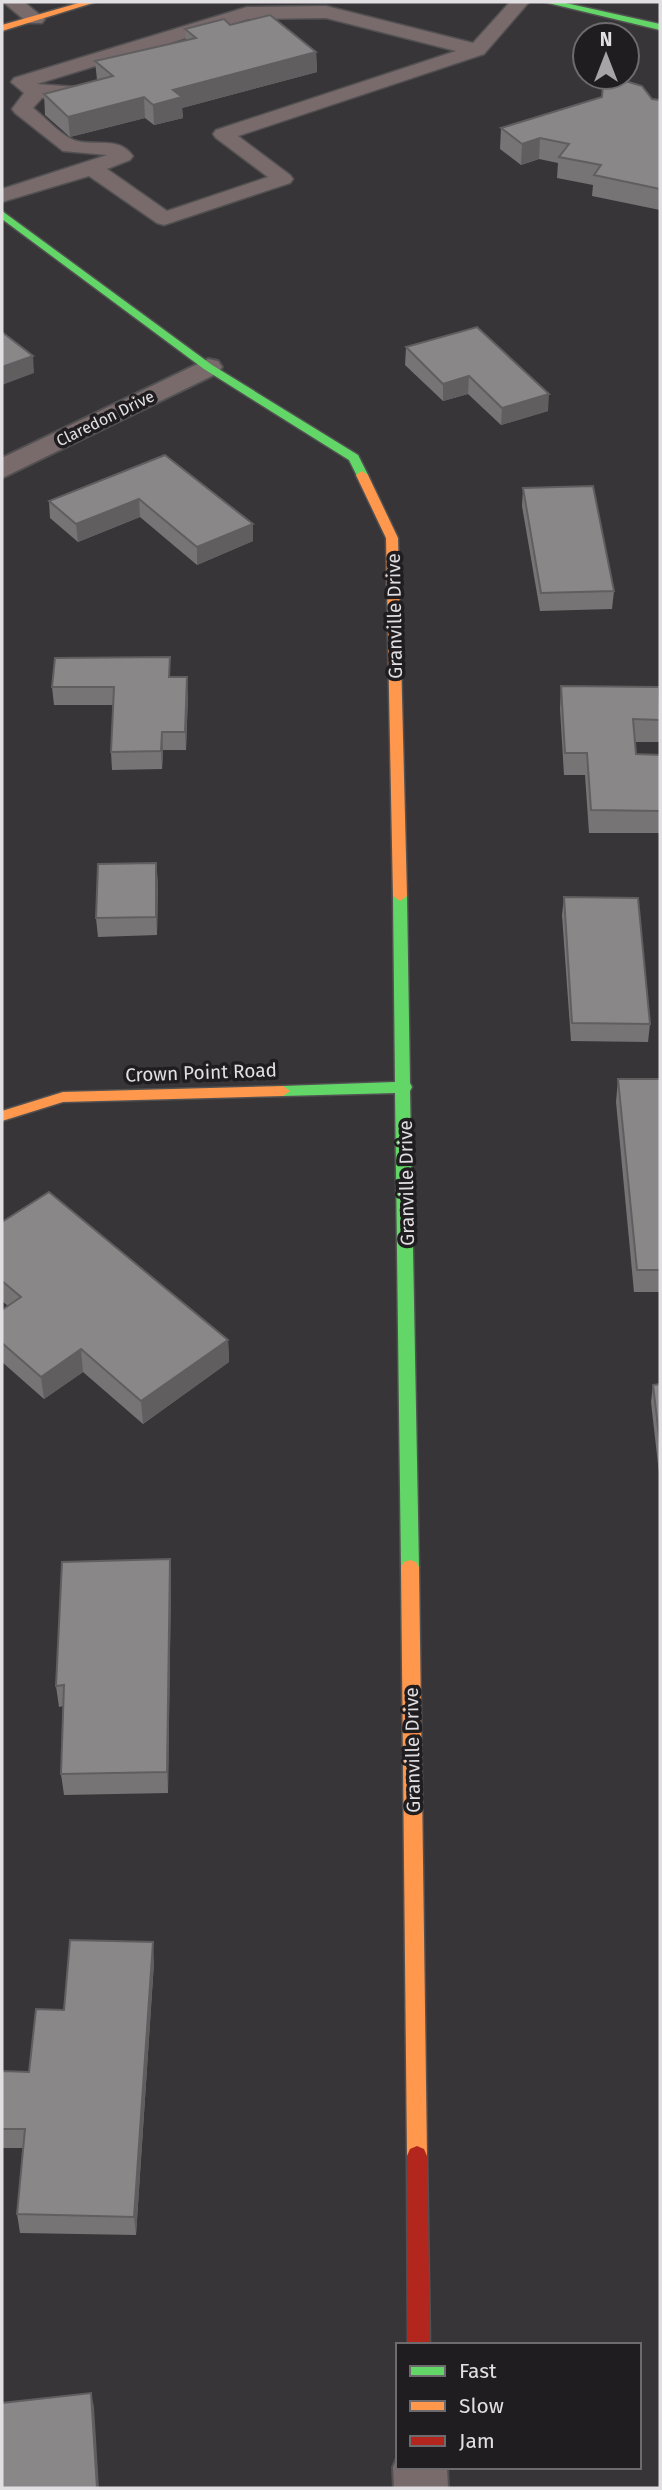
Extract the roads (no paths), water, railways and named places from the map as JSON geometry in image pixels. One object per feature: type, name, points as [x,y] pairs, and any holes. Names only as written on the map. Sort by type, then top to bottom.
[{"type":"main road","points":[[2,29],[91,2]]},
{"type":"main road","points":[[549,2],[660,27]]},
{"type":"main road","name":"Granville Drive","points":[[2,214],[208,367],[354,458],[392,538],[405,1087],[419,2343]]},
{"type":"main road","name":"Crown Point Road","points":[[2,1116],[63,1097],[405,1087]]},
{"type":"street","name":"Claredon Drive","points":[[2,469],[208,367]]},
{"type":"street","points":[[421,2469],[421,2488]]},
{"type":"lane","points":[[12,2],[35,19]]},
{"type":"lane","points":[[92,169],[164,219],[283,178],[223,134],[477,50],[520,2]]},
{"type":"lane","points":[[87,104],[70,90],[36,92],[21,82],[247,13],[326,12],[477,50]]},
{"type":"lane","points":[[2,196],[92,169],[122,156],[112,149],[70,147],[22,109],[36,92]]},
{"type":"lane","points":[[112,149],[120,134],[113,126]]}]
